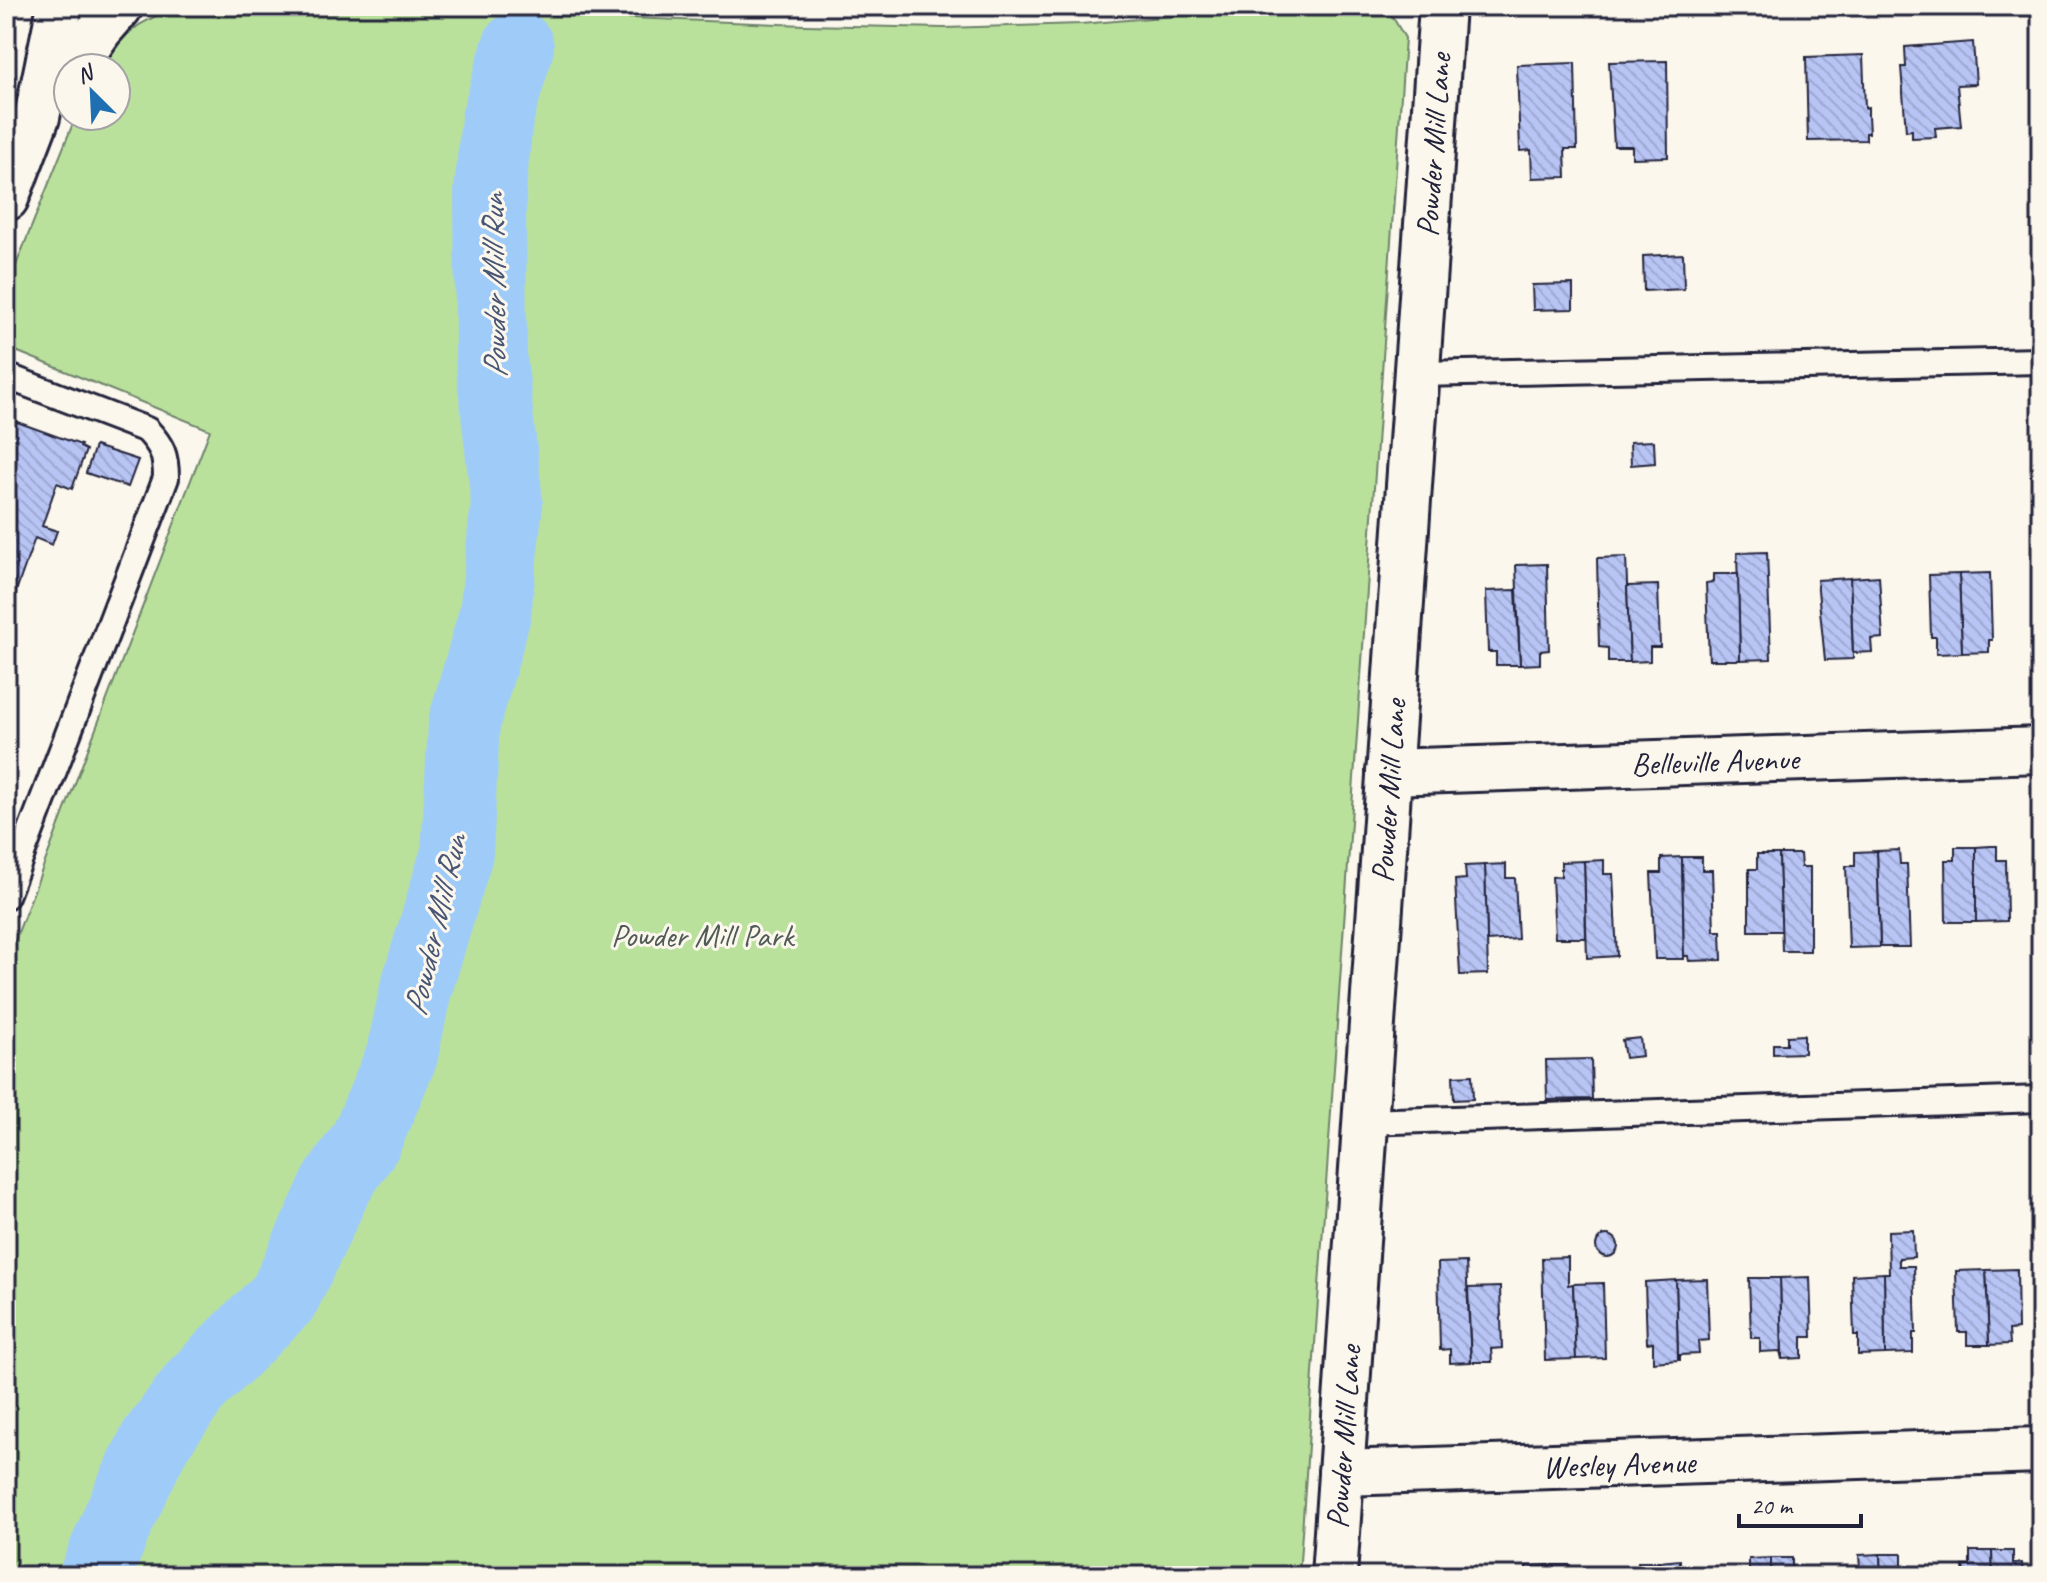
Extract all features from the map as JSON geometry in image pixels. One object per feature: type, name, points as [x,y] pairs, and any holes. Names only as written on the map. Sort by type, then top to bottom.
[{"type":"street","points":[[6,198],[22,117],[60,6]]},
{"type":"street","points":[[84,52],[120,6]]},
{"type":"street","name":"Powder Mill Lane","points":[[1334,1576],[1442,6]]},
{"type":"street","points":[[22,117],[52,90]]},
{"type":"street","name":"Belleville Avenue","points":[[1389,772],[2041,750]]},
{"type":"street","name":"Wesley Avenue","points":[[1341,1473],[2041,1450]]},
{"type":"lane","points":[[1418,374],[2041,361]]},
{"type":"lane","points":[[6,376],[147,430],[162,445],[166,478],[6,896]]},
{"type":"lane","points":[[1365,1122],[2041,1099]]},
{"type":"green space","name":"Powder Mill Park","points":[[174,6],[327,6],[944,28],[1081,24],[1291,6],[1378,6],[1391,14],[1405,38],[1299,1576],[6,1576],[6,964],[210,430],[6,347],[6,290],[70,132],[132,132],[132,52],[105,52],[117,31],[124,37]]},
{"type":"building","points":[[1973,42],[1976,84],[1957,85],[1961,126],[1935,128],[1936,137],[1912,138],[1912,130],[1906,131],[1901,67],[1906,67],[1905,47]]},
{"type":"building","points":[[1863,55],[1869,133],[1866,133],[1866,140],[1808,141],[1806,57]]},
{"type":"building","points":[[1667,61],[1668,157],[1632,158],[1632,146],[1614,146],[1609,62]]},
{"type":"building","points":[[1575,63],[1577,149],[1565,149],[1566,177],[1532,178],[1531,150],[1520,151],[1517,65]]},
{"type":"building","points":[[1683,254],[1684,289],[1644,291],[1643,256]]},
{"type":"building","points":[[1573,284],[1573,309],[1533,310],[1532,285]]},
{"type":"building","points":[[6,418],[81,445],[86,450],[72,489],[57,483],[42,526],[57,531],[52,545],[35,538],[6,619]]},
{"type":"building","points":[[1654,441],[1655,463],[1631,465],[1630,442]]},
{"type":"building","points":[[95,446],[138,460],[128,487],[86,473]]},
{"type":"building","points":[[1767,552],[1771,659],[1740,660],[1737,553]]},
{"type":"building","points":[[1626,557],[1630,662],[1608,662],[1608,648],[1599,647],[1597,558]]},
{"type":"building","points":[[1547,564],[1549,650],[1540,651],[1540,664],[1520,665],[1516,565]]},
{"type":"building","points":[[1990,573],[1992,640],[1989,640],[1989,652],[1962,653],[1959,574]]},
{"type":"building","points":[[1713,574],[1738,574],[1740,660],[1709,660],[1706,583],[1713,582]]},
{"type":"building","points":[[1959,574],[1962,653],[1936,654],[1936,637],[1931,637],[1929,575]]},
{"type":"building","points":[[1879,576],[1883,638],[1871,639],[1872,652],[1853,653],[1850,578]]},
{"type":"building","points":[[1850,578],[1853,659],[1825,660],[1817,580]]},
{"type":"building","points":[[1658,585],[1660,647],[1650,647],[1650,661],[1630,662],[1627,586]]},
{"type":"building","points":[[1516,590],[1520,665],[1496,665],[1496,652],[1488,652],[1486,591]]},
{"type":"building","points":[[1997,846],[1997,860],[2006,860],[2007,921],[1976,922],[1976,847]]},
{"type":"building","points":[[1955,847],[1976,847],[1976,922],[1946,922],[1945,860],[1955,860]]},
{"type":"building","points":[[1899,850],[1900,864],[1907,864],[1910,947],[1880,947],[1877,851]]},
{"type":"building","points":[[1877,851],[1880,947],[1849,948],[1846,866],[1855,866],[1855,852]]},
{"type":"building","points":[[1757,854],[1779,854],[1782,931],[1749,931],[1749,869],[1757,869]]},
{"type":"building","points":[[1779,854],[1800,854],[1801,867],[1810,867],[1810,951],[1782,951]]},
{"type":"building","points":[[1682,857],[1684,959],[1655,959],[1651,873],[1661,873],[1661,858]]},
{"type":"building","points":[[1682,857],[1702,857],[1702,870],[1712,870],[1714,931],[1721,931],[1722,960],[1689,961],[1688,956],[1684,956]]},
{"type":"building","points":[[1604,860],[1604,874],[1613,874],[1617,956],[1587,958],[1584,861]]},
{"type":"building","points":[[1584,861],[1586,938],[1555,938],[1552,877],[1561,876],[1561,862]]},
{"type":"building","points":[[1506,864],[1506,878],[1515,878],[1518,939],[1487,941],[1485,865]]},
{"type":"building","points":[[1485,865],[1488,974],[1460,975],[1455,880],[1466,879],[1465,866]]},
{"type":"building","points":[[1804,1035],[1804,1053],[1773,1054],[1773,1044],[1787,1044],[1787,1036]]},
{"type":"building","points":[[1640,1038],[1642,1056],[1625,1058],[1622,1040]]},
{"type":"building","points":[[1591,1059],[1592,1099],[1547,1100],[1546,1060]]},
{"type":"building","points":[[1472,1075],[1473,1099],[1454,1100],[1453,1076]]},
{"type":"building","points":[[1913,1230],[1914,1257],[1899,1258],[1899,1266],[1914,1266],[1916,1333],[1913,1333],[1913,1353],[1885,1354],[1884,1273],[1889,1273],[1888,1231]]},
{"type":"building","points":[[1607,1235],[1615,1238],[1618,1246],[1615,1254],[1607,1257],[1599,1254],[1596,1246],[1599,1238]]},
{"type":"building","points":[[1568,1257],[1568,1285],[1573,1284],[1576,1359],[1545,1360],[1542,1258]]},
{"type":"building","points":[[1466,1262],[1471,1362],[1450,1363],[1450,1349],[1440,1350],[1438,1263]]},
{"type":"building","points":[[2017,1269],[2018,1329],[2009,1330],[2010,1344],[1989,1345],[1986,1270]]},
{"type":"building","points":[[1986,1270],[1989,1345],[1967,1345],[1967,1332],[1958,1332],[1956,1271]]},
{"type":"building","points":[[1884,1273],[1885,1354],[1858,1355],[1858,1335],[1854,1335],[1852,1275]]},
{"type":"building","points":[[1810,1277],[1812,1337],[1802,1337],[1802,1358],[1782,1359],[1780,1278]]},
{"type":"building","points":[[1749,1278],[1780,1278],[1782,1359],[1780,1351],[1760,1352],[1760,1338],[1751,1338]]},
{"type":"building","points":[[1707,1279],[1709,1340],[1698,1341],[1699,1354],[1680,1355],[1678,1360],[1676,1280]]},
{"type":"building","points":[[1676,1280],[1678,1360],[1653,1362],[1653,1342],[1647,1343],[1645,1282]]},
{"type":"building","points":[[1603,1283],[1605,1358],[1576,1359],[1573,1284]]},
{"type":"building","points":[[1500,1287],[1502,1348],[1491,1349],[1492,1362],[1471,1362],[1468,1288]]},
{"type":"building","points":[[1970,1551],[1992,1551],[1993,1576],[1964,1576],[1963,1566],[1970,1566]]},
{"type":"building","points":[[1992,1551],[2013,1551],[2013,1564],[2022,1563],[2023,1576],[1993,1576]]},
{"type":"building","points":[[1880,1554],[1881,1576],[1853,1576],[1853,1569],[1860,1569],[1859,1555]]},
{"type":"building","points":[[1880,1554],[1902,1554],[1902,1568],[1912,1567],[1912,1576],[1881,1576]]},
{"type":"building","points":[[1771,1558],[1771,1576],[1742,1576],[1742,1573],[1749,1573],[1749,1559]]},
{"type":"building","points":[[1771,1558],[1792,1558],[1792,1571],[1801,1571],[1801,1576],[1771,1576]]},
{"type":"building","points":[[1680,1560],[1680,1574],[1689,1576],[1659,1576],[1659,1562]]},
{"type":"building","points":[[1638,1562],[1659,1562],[1659,1576],[1638,1576]]},
{"type":"building","points":[[1547,1565],[1548,1576],[1526,1576],[1526,1566]]},
{"type":"building","points":[[1547,1565],[1570,1565],[1571,1576],[1548,1576]]},
{"type":"waterway","name":"Powder Mill Run","points":[[95,1576],[155,1441],[197,1384],[284,1297],[336,1186],[366,1140],[402,1055],[416,989],[457,853],[464,724],[495,614],[507,503],[491,358],[490,190],[497,119],[518,47]]}]
